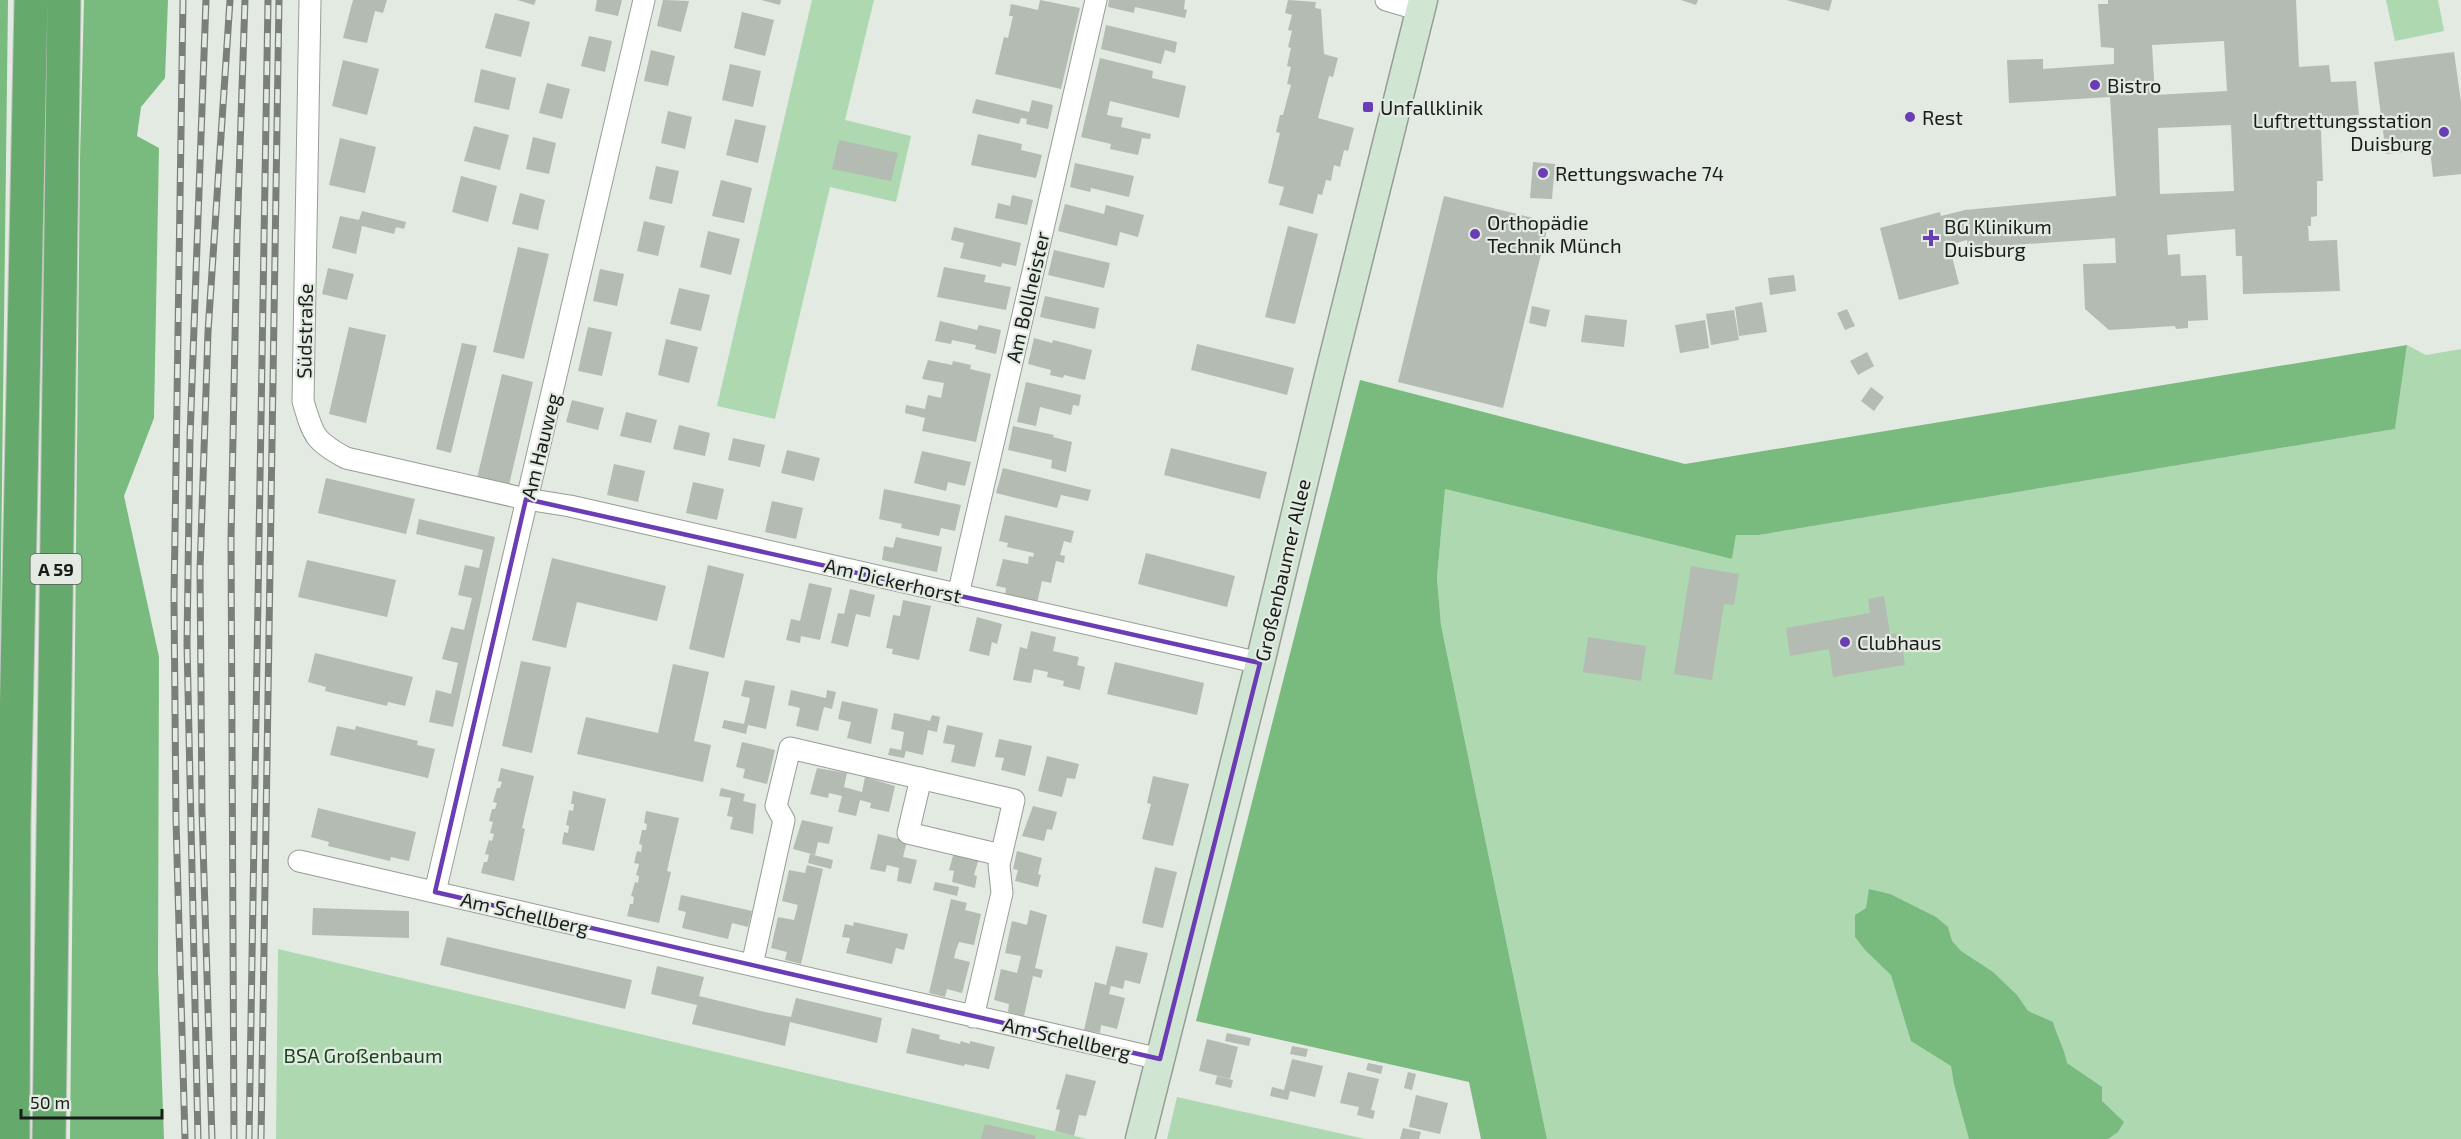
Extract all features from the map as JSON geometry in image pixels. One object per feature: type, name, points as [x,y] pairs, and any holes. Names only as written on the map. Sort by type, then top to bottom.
[{"type":"highway","name":"A 59","points":[[13,1139],[14,824],[31,0]]},
{"type":"highway","name":"A 59","points":[[49,1139],[64,0]]},
{"type":"main road","name":"Großenbaumer Allee","points":[[1140,1139],[1422,5]]},
{"type":"street","name":"Südstraße","points":[[310,0],[303,401],[311,428],[322,445],[346,458],[526,499]]},
{"type":"street","name":"Am Hauweg","points":[[435,892],[526,499],[558,375],[644,0]]},
{"type":"street","name":"Am Bollheister","points":[[958,595],[1096,0]]},
{"type":"street","points":[[1386,0],[1422,5]]},
{"type":"street","name":"Am Dickerhorst","points":[[526,499],[570,506],[1260,663]]},
{"type":"street","points":[[752,965],[784,820],[776,806],[790,747],[1014,800],[999,865],[1002,893],[973,1017]]},
{"type":"street","points":[[921,778],[908,832],[1001,855]]},
{"type":"street","name":"Am Schellberg","points":[[299,861],[1160,1059]]},
{"type":"highlighted area","points":[[526,499],[1260,663],[1160,1059],[435,892]]},
{"type":"green space","points":[[0,0],[8,0],[0,647]]},
{"type":"green space","points":[[84,0],[168,0],[165,78],[141,107],[137,136],[159,148],[154,418],[124,496],[159,657],[158,970],[164,1139],[70,1139],[80,158]]},
{"type":"green space","points":[[812,0],[874,0],[845,120],[911,136],[896,202],[830,187],[775,419],[717,406]]},
{"type":"green space","points":[[2386,0],[2438,0],[2444,31],[2395,41]]},
{"type":"green space","points":[[2407,345],[2426,355],[2461,349],[2461,1139],[1547,1139],[1441,625],[1437,578],[1445,489],[1732,559],[1736,535],[1759,535],[2395,429]]},
{"type":"green space","points":[[2407,345],[2395,429],[1759,535],[1736,535],[1732,559],[1445,489],[1437,578],[1441,625],[1547,1139],[1481,1139],[1469,1082],[1196,1021],[1360,380],[1685,464]]},
{"type":"green space","points":[[1869,889],[1890,894],[1936,917],[1948,927],[1952,941],[1961,951],[1993,972],[2017,995],[2028,1011],[2053,1022],[2067,1063],[2102,1087],[2102,1101],[2124,1122],[2118,1132],[2108,1139],[1969,1139],[1951,1066],[1911,1041],[1891,975],[1855,937],[1855,915],[1866,908]]},
{"type":"green space","name":"BSA Großenbaum","points":[[278,949],[1087,1139],[276,1139]]},
{"type":"green space","points":[[1177,1097],[1365,1139],[1167,1139]]},
{"type":"building","points":[[353,0],[387,0],[383,13],[375,11],[367,43],[343,38]]},
{"type":"building","points":[[517,0],[536,0],[534,5]]},
{"type":"building","points":[[597,0],[622,0],[618,16],[595,11]]},
{"type":"building","points":[[663,0],[689,1],[681,32],[657,26]]},
{"type":"building","points":[[761,0],[781,0],[780,5]]},
{"type":"building","points":[[1040,0],[1080,8],[1061,89],[995,74],[1004,37],[1008,38],[1013,16],[1009,16],[1011,4],[1038,10]]},
{"type":"building","points":[[1109,0],[1185,0],[1184,9],[1187,10],[1185,18],[1135,7],[1134,13],[1108,7]]},
{"type":"building","points":[[1288,0],[1316,2],[1315,8],[1321,9],[1324,54],[1338,58],[1333,77],[1329,76],[1318,118],[1354,128],[1348,151],[1344,150],[1340,167],[1334,165],[1331,181],[1326,180],[1322,195],[1318,194],[1313,214],[1279,205],[1284,187],[1268,183],[1280,133],[1276,132],[1291,85],[1287,84],[1291,67],[1287,66],[1291,48],[1288,47],[1292,31],[1288,30],[1292,15],[1285,13]]},
{"type":"building","points":[[1681,0],[1698,0],[1696,5]]},
{"type":"building","points":[[1786,0],[1832,0],[1829,11]]},
{"type":"building","points":[[2108,0],[2296,0],[2299,67],[2329,65],[2331,82],[2356,81],[2359,115],[2345,116],[2346,128],[2321,130],[2323,181],[2317,181],[2317,216],[2311,217],[2311,226],[2308,226],[2309,241],[2337,240],[2340,291],[2243,294],[2242,256],[2236,256],[2235,229],[2167,235],[2168,255],[2180,254],[2181,276],[2206,275],[2208,320],[2188,321],[2188,328],[2176,329],[2175,326],[2109,330],[2085,309],[2083,264],[2116,263],[2115,238],[1968,248],[1967,240],[1949,245],[1959,284],[1899,300],[1880,228],[1940,212],[1941,216],[1965,210],[2116,196],[2110,97],[2009,103],[2007,60],[2043,59],[2043,69],[2114,64],[2114,48],[2101,47],[2098,4],[2108,4]],"holes":[[[2224,41],[2227,91],[2155,95],[2152,45]],[[2231,125],[2234,191],[2160,194],[2158,128]]]},
{"type":"building","points":[[742,12],[774,20],[765,56],[734,48]]},
{"type":"building","points":[[495,13],[530,22],[521,57],[485,48]]},
{"type":"building","points":[[1106,25],[1177,42],[1175,53],[1165,50],[1161,64],[1101,49]]},
{"type":"building","points":[[589,36],[612,41],[605,72],[581,66]]},
{"type":"building","points":[[651,50],[675,56],[668,86],[644,81]]},
{"type":"building","points":[[2454,52],[2461,102],[2461,174],[2433,177],[2430,149],[2386,154],[2374,62]]},
{"type":"building","points":[[1100,58],[1153,71],[1152,78],[1186,86],[1179,118],[1110,101],[1107,115],[1123,118],[1121,127],[1151,134],[1150,139],[1142,138],[1138,155],[1110,149],[1111,144],[1081,137]]},
{"type":"building","points":[[343,60],[379,69],[367,115],[332,106]]},
{"type":"building","points":[[730,64],[761,71],[753,107],[722,100]]},
{"type":"building","points":[[481,69],[516,78],[509,110],[474,102]]},
{"type":"building","points":[[547,83],[570,89],[562,119],[539,113]]},
{"type":"building","points":[[976,99],[1029,112],[1032,100],[1053,105],[1048,129],[1026,124],[1027,119],[1021,118],[1019,124],[972,113]]},
{"type":"building","points":[[668,111],[692,117],[685,149],[661,143]]},
{"type":"building","points":[[735,119],[766,126],[758,163],[726,155]]},
{"type":"building","points":[[474,126],[509,135],[500,170],[464,161]]},
{"type":"building","points":[[978,134],[1022,144],[1021,150],[1042,155],[1036,178],[971,165]]},
{"type":"building","points":[[533,137],[556,143],[549,174],[526,169]]},
{"type":"building","points":[[340,138],[376,147],[365,193],[329,185]]},
{"type":"building","points":[[839,140],[898,153],[891,181],[832,169]]},
{"type":"building","name":"Rettungswache 74","points":[[1533,162],[1555,164],[1552,199],[1530,198]]},
{"type":"building","points":[[1075,163],[1134,176],[1129,197],[1091,188],[1090,192],[1070,187]]},
{"type":"building","points":[[656,166],[679,171],[672,204],[649,199]]},
{"type":"building","points":[[461,176],[497,186],[488,222],[452,212]]},
{"type":"building","points":[[721,180],[752,188],[744,223],[712,216]]},
{"type":"building","points":[[520,193],[545,200],[538,230],[512,224]]},
{"type":"building","points":[[1012,195],[1033,200],[1027,225],[995,218],[998,203],[1010,206]]},
{"type":"building","points":[[1444,196],[1549,222],[1503,408],[1398,382]]},
{"type":"building","points":[[1065,204],[1104,214],[1106,205],[1144,215],[1138,237],[1120,232],[1117,246],[1058,231]]},
{"type":"building","points":[[362,211],[406,222],[404,229],[396,227],[394,234],[362,226],[356,254],[332,248],[340,216],[359,220]]},
{"type":"building","points":[[644,221],[665,226],[658,256],[637,251]]},
{"type":"building","points":[[1288,226],[1318,234],[1295,324],[1265,317]]},
{"type":"building","points":[[954,227],[1021,243],[1016,266],[1002,263],[1001,267],[960,258],[964,243],[951,240]]},
{"type":"building","points":[[708,231],[740,239],[731,275],[700,267]]},
{"type":"building","points":[[518,247],[549,254],[524,359],[493,352]]},
{"type":"building","points":[[1054,250],[1110,263],[1104,288],[1048,275]]},
{"type":"building","points":[[944,267],[986,275],[984,282],[1011,287],[1006,310],[937,297]]},
{"type":"building","points":[[328,268],[354,274],[347,300],[322,294]]},
{"type":"building","points":[[600,269],[624,274],[617,306],[593,301]]},
{"type":"building","points":[[1794,275],[1796,291],[1770,295],[1768,278]]},
{"type":"building","points":[[679,288],[710,295],[701,331],[670,324]]},
{"type":"building","points":[[1045,296],[1099,308],[1095,329],[1040,317]]},
{"type":"building","points":[[1762,302],[1767,332],[1739,336],[1735,307]]},
{"type":"building","points":[[1532,306],[1550,310],[1546,327],[1529,323]]},
{"type":"building","points":[[1847,309],[1855,326],[1845,330],[1837,313]]},
{"type":"building","points":[[1734,310],[1739,340],[1711,345],[1706,314]]},
{"type":"building","points":[[1585,315],[1627,320],[1624,347],[1581,342]]},
{"type":"building","points":[[1705,320],[1709,348],[1680,353],[1675,325]]},
{"type":"building","points":[[940,321],[977,330],[979,325],[1001,330],[996,354],[975,349],[976,345],[952,340],[951,344],[935,341]]},
{"type":"building","points":[[349,327],[386,335],[366,423],[329,414]]},
{"type":"building","points":[[588,327],[612,332],[602,376],[578,371]]},
{"type":"building","points":[[1034,338],[1052,343],[1053,340],[1092,350],[1085,380],[1064,375],[1063,378],[1050,375],[1051,370],[1028,364]]},
{"type":"building","points":[[666,339],[698,347],[689,383],[658,375]]},
{"type":"building","points":[[462,343],[477,346],[451,453],[436,449]]},
{"type":"building","points":[[1197,344],[1294,368],[1287,395],[1191,370]]},
{"type":"building","points":[[1867,352],[1874,366],[1858,375],[1850,361]]},
{"type":"building","points":[[928,360],[952,365],[953,361],[971,365],[970,369],[991,374],[976,442],[922,431],[925,418],[905,413],[906,405],[925,409],[928,395],[941,398],[944,383],[922,379]]},
{"type":"building","points":[[502,374],[533,382],[509,485],[477,478]]},
{"type":"building","points":[[1026,382],[1081,395],[1079,406],[1073,405],[1071,415],[1040,407],[1036,426],[1017,422]]},
{"type":"building","points":[[1871,387],[1884,397],[1874,411],[1861,401]]},
{"type":"building","points":[[572,400],[604,408],[598,430],[566,422]]},
{"type":"building","points":[[626,412],[657,420],[651,443],[620,436]]},
{"type":"building","points":[[679,425],[710,433],[705,456],[673,449]]},
{"type":"building","points":[[1013,426],[1054,435],[1053,437],[1072,442],[1066,472],[1051,468],[1052,460],[1008,450]]},
{"type":"building","points":[[733,438],[765,445],[760,467],[728,460]]},
{"type":"building","points":[[1171,448],[1267,472],[1260,499],[1164,475]]},
{"type":"building","points":[[787,450],[820,458],[814,481],[781,473]]},
{"type":"building","points":[[922,451],[971,462],[965,486],[948,482],[946,491],[914,483]]},
{"type":"building","points":[[614,464],[645,471],[638,502],[607,495]]},
{"type":"building","points":[[1003,468],[1091,490],[1088,501],[1061,495],[1057,508],[996,493]]},
{"type":"building","points":[[326,478],[415,499],[406,534],[318,513]]},
{"type":"building","points":[[693,482],[724,489],[717,520],[686,513]]},
{"type":"building","points":[[884,489],[961,505],[955,531],[941,528],[939,536],[901,528],[902,524],[879,519]]},
{"type":"building","points":[[772,501],[803,508],[796,539],[765,532]]},
{"type":"building","points":[[1005,515],[1074,531],[1071,543],[1064,541],[1060,555],[1065,556],[1064,563],[1056,561],[1051,583],[1042,581],[1037,603],[1005,596],[1006,588],[996,586],[1003,559],[1028,564],[1029,556],[1033,557],[1034,553],[1007,547],[1008,543],[999,541]]},
{"type":"building","points":[[419,519],[495,537],[453,727],[429,722],[436,690],[451,694],[458,663],[442,659],[451,627],[464,630],[472,598],[458,595],[465,565],[479,568],[483,550],[416,534]]},
{"type":"building","points":[[896,537],[942,547],[937,572],[882,560],[884,546],[893,548]]},
{"type":"building","points":[[1146,553],[1235,576],[1227,607],[1138,584]]},
{"type":"building","points":[[552,558],[666,586],[657,621],[577,602],[566,648],[532,640]]},
{"type":"building","points":[[307,560],[396,580],[387,617],[298,597]]},
{"type":"building","points":[[708,565],[744,574],[724,658],[689,649]]},
{"type":"building","points":[[1691,566],[1739,574],[1734,605],[1724,604],[1712,680],[1674,674]]},
{"type":"building","points":[[809,583],[832,588],[820,640],[801,636],[800,643],[786,640],[791,619],[800,621]]},
{"type":"building","points":[[850,589],[875,595],[870,617],[856,614],[848,647],[831,643],[838,613],[844,614]]},
{"type":"building","name":"Clubhaus","points":[[1884,596],[1890,634],[1900,633],[1905,665],[1833,677],[1829,649],[1790,656],[1786,628],[1870,613],[1868,599]]},
{"type":"building","points":[[903,600],[931,606],[919,660],[892,654],[893,649],[886,648],[893,615],[900,616]]},
{"type":"building","points":[[977,617],[1002,624],[997,644],[992,642],[989,656],[969,651]]},
{"type":"building","points":[[1031,631],[1056,637],[1053,651],[1079,657],[1077,665],[1085,667],[1080,690],[1063,686],[1064,681],[1047,677],[1048,672],[1034,669],[1031,683],[1013,680],[1020,647],[1027,649]]},
{"type":"building","points":[[1588,637],[1646,646],[1641,681],[1583,672]]},
{"type":"building","points":[[315,653],[413,677],[405,706],[388,702],[387,706],[325,691],[326,687],[308,682]]},
{"type":"building","points":[[521,661],[551,667],[532,753],[502,746]]},
{"type":"building","points":[[1115,662],[1204,683],[1197,715],[1107,694]]},
{"type":"building","points":[[673,664],[709,672],[694,741],[711,745],[703,782],[577,754],[586,717],[658,733]]},
{"type":"building","points":[[745,680],[775,686],[766,729],[748,725],[746,734],[722,728],[724,720],[744,724],[750,698],[741,696]]},
{"type":"building","points":[[791,690],[826,698],[827,690],[836,692],[832,709],[824,707],[818,731],[796,726],[800,708],[788,705]]},
{"type":"building","points":[[842,701],[878,709],[871,744],[847,738],[851,722],[838,719]]},
{"type":"building","points":[[894,713],[930,721],[932,715],[940,717],[937,732],[928,730],[923,755],[906,751],[904,758],[888,755],[890,748],[901,750],[904,732],[891,729]]},
{"type":"building","points":[[947,725],[983,733],[975,767],[951,762],[955,745],[943,743]]},
{"type":"building","points":[[337,726],[355,730],[356,726],[418,741],[417,745],[435,749],[428,778],[330,755]]},
{"type":"building","points":[[999,739],[1032,746],[1025,776],[1001,770],[1004,758],[995,757]]},
{"type":"building","points":[[742,742],[775,750],[767,784],[743,778],[745,769],[736,767]]},
{"type":"building","points":[[1047,756],[1079,764],[1075,779],[1067,778],[1062,797],[1038,791]]},
{"type":"building","points":[[501,768],[534,776],[522,828],[525,829],[514,881],[481,873],[489,855],[485,854],[489,840],[492,841],[494,834],[490,833],[493,822],[489,821],[492,809],[495,809],[497,803],[493,802],[497,788],[500,788],[502,782],[498,781]]},
{"type":"building","points":[[817,768],[847,773],[844,787],[862,792],[865,777],[895,786],[889,812],[870,808],[871,803],[860,800],[856,816],[838,812],[842,796],[829,793],[828,798],[810,794]]},
{"type":"building","points":[[1153,776],[1189,784],[1173,846],[1142,839],[1151,804],[1147,803]]},
{"type":"building","points":[[721,788],[745,794],[743,801],[756,804],[753,834],[730,829],[733,817],[727,816],[731,798],[719,796]]},
{"type":"building","points":[[573,791],[606,799],[594,851],[562,844],[564,832],[568,833],[569,826],[566,825],[569,810],[573,811],[574,804],[571,804]]},
{"type":"building","points":[[1033,806],[1057,812],[1052,830],[1047,829],[1044,841],[1022,836]]},
{"type":"building","points":[[318,808],[416,832],[409,861],[391,857],[390,861],[328,846],[329,842],[311,837]]},
{"type":"building","points":[[646,811],[679,818],[667,871],[671,872],[659,923],[627,916],[630,904],[633,904],[634,897],[631,896],[635,882],[638,883],[639,876],[636,875],[639,864],[634,863],[637,851],[641,852],[642,845],[639,844],[642,830],[646,830],[647,824],[644,823]]},
{"type":"building","points":[[802,820],[833,827],[829,844],[818,842],[815,855],[793,849]]},
{"type":"building","points":[[878,834],[907,841],[903,857],[917,860],[911,884],[897,881],[899,868],[887,865],[885,872],[870,869]]},
{"type":"building","points":[[1017,851],[1042,858],[1038,887],[1015,881],[1018,870],[1013,869]]},
{"type":"building","points":[[954,852],[979,858],[974,875],[977,876],[975,888],[952,882],[954,871],[949,870]]},
{"type":"building","points":[[810,854],[833,860],[831,869],[808,863]]},
{"type":"building","points":[[807,865],[823,869],[801,964],[785,960],[787,952],[771,948],[778,917],[794,920],[798,905],[782,901],[789,870],[805,873]]},
{"type":"building","points":[[1155,867],[1177,872],[1163,928],[1142,923]]},
{"type":"building","points":[[935,882],[959,887],[957,896],[933,890]]},
{"type":"building","points":[[681,895],[752,911],[748,927],[732,923],[728,939],[682,928],[686,912],[678,910]]},
{"type":"building","points":[[951,899],[967,903],[965,910],[981,914],[974,945],[959,942],[954,958],[970,962],[962,993],[947,989],[945,997],[929,993]]},
{"type":"building","points":[[313,908],[409,911],[409,938],[312,935]]},
{"type":"building","points":[[1030,910],[1047,915],[1035,968],[1043,970],[1041,978],[1033,976],[1024,1016],[1008,1012],[1009,1004],[994,1000],[1001,969],[1017,973],[1019,965],[1021,956],[1005,953],[1012,921],[1027,925]]},
{"type":"building","points":[[854,922],[908,934],[904,950],[896,948],[892,964],[846,953],[850,938],[842,937],[845,924],[853,926]]},
{"type":"building","points":[[447,937],[632,980],[625,1009],[440,965]]},
{"type":"building","points":[[1116,946],[1148,953],[1140,984],[1125,980],[1123,989],[1111,986],[1109,994],[1125,998],[1117,1029],[1101,1025],[1100,1033],[1084,1030],[1095,982],[1106,985]]},
{"type":"building","points":[[657,966],[704,977],[699,996],[765,1012],[791,1017],[796,998],[882,1018],[877,1043],[790,1022],[785,1046],[692,1024],[697,1005],[651,994]]},
{"type":"building","points":[[912,1028],[940,1035],[939,1039],[960,1044],[961,1041],[970,1044],[970,1041],[995,1047],[989,1069],[906,1053]]},
{"type":"building","points":[[1227,1033],[1251,1038],[1249,1046],[1225,1041]]},
{"type":"building","points":[[1207,1039],[1238,1047],[1230,1079],[1199,1071]]},
{"type":"building","points":[[1292,1046],[1308,1049],[1306,1057],[1290,1054]]},
{"type":"building","points":[[1292,1059],[1323,1066],[1315,1097],[1290,1091],[1288,1100],[1270,1096],[1272,1087],[1284,1090]]},
{"type":"building","points":[[1368,1063],[1383,1066],[1381,1074],[1366,1070]]},
{"type":"building","points":[[1348,1072],[1379,1079],[1371,1110],[1375,1111],[1373,1119],[1357,1115],[1359,1107],[1340,1103]]},
{"type":"building","points":[[1408,1072],[1416,1074],[1412,1090],[1404,1088]]},
{"type":"building","points":[[1066,1074],[1096,1081],[1086,1116],[1079,1115],[1074,1136],[1055,1131],[1060,1110],[1056,1109]]},
{"type":"building","points":[[1217,1076],[1233,1080],[1231,1088],[1215,1084]]},
{"type":"building","points":[[1416,1095],[1448,1103],[1440,1134],[1409,1127]]},
{"type":"building","points":[[985,1124],[1036,1136],[1035,1139],[981,1139]]},
{"type":"building","points":[[1403,1128],[1421,1132],[1419,1139],[1400,1139]]},
{"type":"railway","points":[[183,0],[174,599],[176,820],[185,1139]]},
{"type":"railway","points":[[198,1139],[187,644],[190,437],[206,0]]},
{"type":"railway","points":[[212,1139],[202,811],[200,569],[208,332],[230,0]]},
{"type":"railway","points":[[234,1139],[231,539],[237,237],[245,0]]},
{"type":"railway","points":[[249,1139],[268,0]]},
{"type":"railway","points":[[261,1139],[279,0]]},
{"type":"place","name":"Bistro","points":[[2095,85]]},
{"type":"place","name":"Unfallklinik","points":[[1368,107]]},
{"type":"place","name":"Rest","points":[[1910,117]]},
{"type":"place","name":"Luftrettungsstation Duisburg","points":[[2444,132]]},
{"type":"place","name":"Rettungswache 74","points":[[1543,173]]},
{"type":"place","name":"Orthopädie Technik Münch","points":[[1475,234]]},
{"type":"place","name":"BG Klinikum Duisburg","points":[[1931,238]]},
{"type":"place","name":"Clubhaus","points":[[1845,642]]}]
